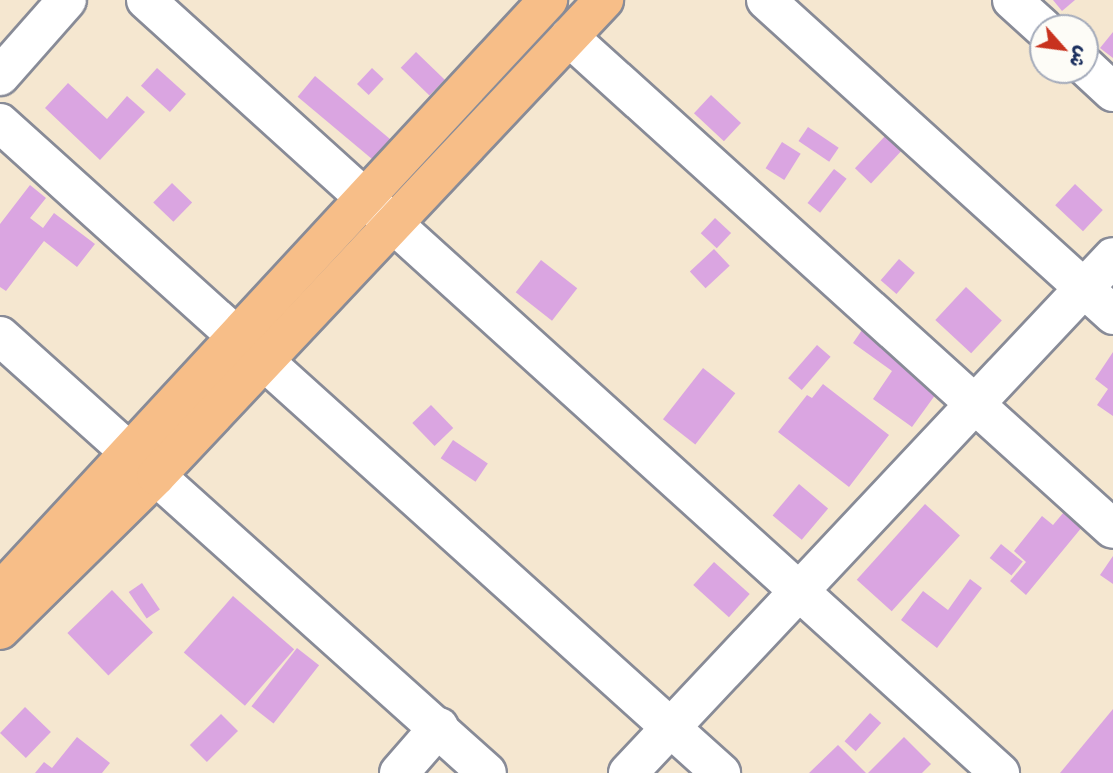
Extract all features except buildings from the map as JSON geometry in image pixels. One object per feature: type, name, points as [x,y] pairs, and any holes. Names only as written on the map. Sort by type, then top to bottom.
[{"type":"main road","points":[[0,630],[156,476],[391,222],[604,0]]},
{"type":"main road","points":[[0,592],[536,4]]},
{"type":"street","points":[[0,76],[67,0]]},
{"type":"street","points":[[146,0],[1000,773]]},
{"type":"street","points":[[766,0],[1113,315]]},
{"type":"street","points":[[1012,0],[1029,15]]},
{"type":"street","points":[[569,37],[1113,529]]},
{"type":"street","points":[[1099,79],[1113,92]]},
{"type":"street","points":[[0,124],[238,333],[721,773]]},
{"type":"street","points":[[628,773],[796,591],[1113,257]]},
{"type":"street","points":[[0,336],[439,727],[487,773]]},
{"type":"street","points":[[399,773],[439,727]]}]
